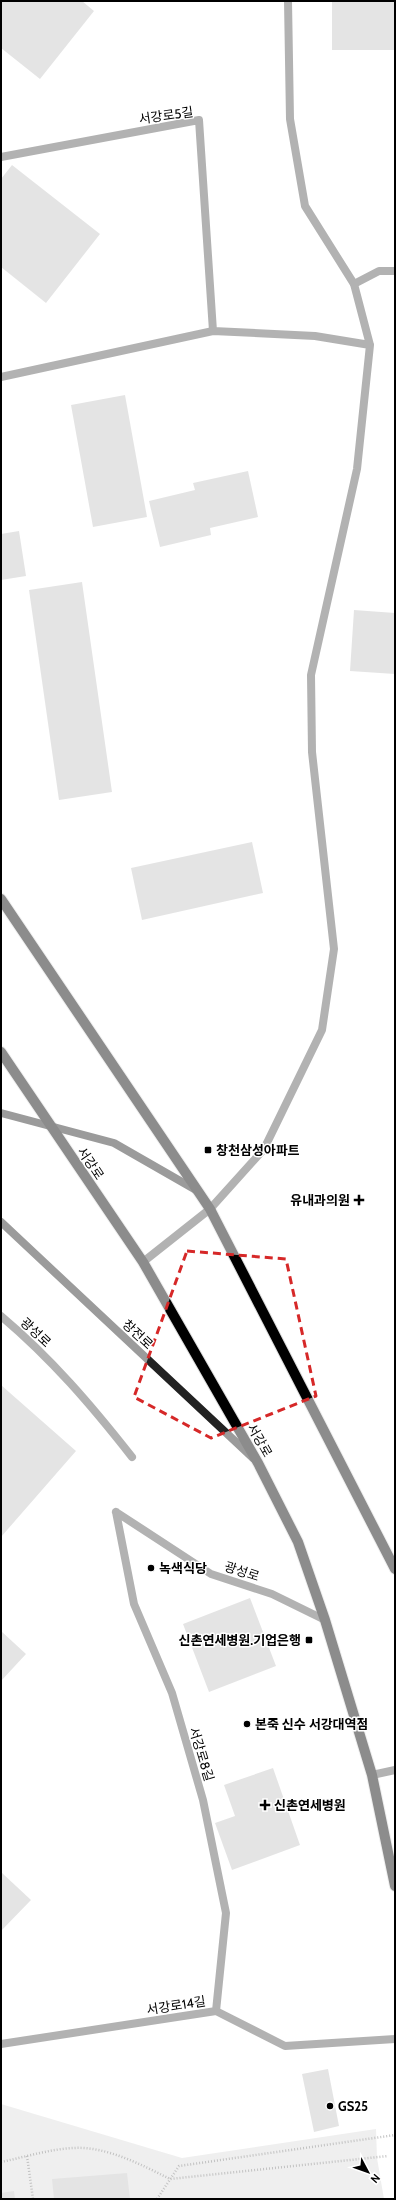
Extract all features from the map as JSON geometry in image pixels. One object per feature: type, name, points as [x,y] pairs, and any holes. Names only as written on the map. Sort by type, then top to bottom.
[{"type":"main road","points":[[1,899],[210,1209],[395,1569]]},
{"type":"main road","name":"서강로","points":[[1,1052],[143,1262],[258,1463],[298,1542],[325,1620],[372,1775],[395,1886]]},
{"type":"main road","points":[[1,1113],[114,1143],[196,1190]]},
{"type":"main road","name":"창전로","points":[[1,1222],[258,1463]]},
{"type":"street","points":[[143,1262],[210,1209],[264,1149],[322,1030],[334,949],[312,752],[311,675],[357,469],[370,345],[354,284],[305,206],[290,119],[288,1]]},
{"type":"street","name":"서강로5길","points":[[1,157],[200,120],[213,331]]},
{"type":"street","points":[[354,284],[379,271],[395,271]]},
{"type":"street","points":[[1,377],[213,331],[315,336],[370,345]]},
{"type":"street","name":"광성로","points":[[1,1316],[31,1342],[92,1405],[132,1456]]},
{"type":"street","name":"광성로","points":[[116,1512],[211,1574],[272,1594],[325,1620]]},
{"type":"street","name":"서강로8길","points":[[116,1512],[134,1604],[172,1693],[203,1800],[214,1853],[226,1913],[216,2011]]},
{"type":"street","points":[[372,1775],[395,1770]]},
{"type":"street","name":"서강로14길","points":[[1,2044],[216,2011],[285,2046],[395,2039]]},
{"type":"path","points":[[157,2199],[179,2166],[395,2134]]},
{"type":"path","points":[[1,2162],[75,2148],[112,2153],[147,2167],[170,2179],[388,2156]]},
{"type":"path","points":[[27,2156],[33,2199]]},
{"type":"highlighted area","points":[[187,1251],[286,1259],[316,1396],[211,1438],[134,1397]]},
{"type":"shaded area","points":[[1,2104],[182,2158],[376,2129],[377,2158],[384,2199],[1,2199]]},
{"type":"building","points":[[1,1],[82,1],[94,11],[40,79],[1,48]]},
{"type":"building","points":[[332,1],[395,1],[395,50],[332,50]]},
{"type":"building","points":[[12,165],[100,234],[46,303],[1,267],[1,179]]},
{"type":"building","points":[[125,395],[147,517],[93,527],[71,405]]},
{"type":"building","points":[[248,471],[258,517],[210,528],[211,535],[160,547],[149,501],[195,490],[193,483]]},
{"type":"building","points":[[19,531],[26,576],[1,580],[1,534]]},
{"type":"building","points":[[82,582],[112,792],[59,800],[29,590]]},
{"type":"building","points":[[354,610],[395,613],[395,674],[350,671]]},
{"type":"building","points":[[252,842],[263,893],[142,920],[131,868]]},
{"type":"building","points":[[1,1385],[76,1451],[1,1537]]},
{"type":"building","points":[[250,1598],[276,1666],[209,1692],[183,1624]]},
{"type":"building","points":[[1,1631],[26,1654],[1,1681]]},
{"type":"building","points":[[273,1768],[300,1845],[232,1870],[215,1823],[235,1816],[224,1785]]},
{"type":"building","points":[[1,1872],[31,1900],[1,1931]]},
{"type":"building","points":[[328,2069],[339,2126],[314,2132],[302,2074]]},
{"type":"building","points":[[127,2173],[130,2199],[54,2199],[52,2179]]},
{"type":"building","points":[[14,2191],[15,2199],[1,2199],[1,2193]]},
{"type":"place","name":"창천삼성아파트","points":[[208,1150]]},
{"type":"place","name":"유내과의원","points":[[359,1200]]},
{"type":"place","name":"녹색식당","points":[[151,1568]]},
{"type":"place","name":"신촌연세병원.기업은행","points":[[309,1640]]},
{"type":"place","name":"본죽 신수 서강대역점","points":[[247,1724]]},
{"type":"place","name":"신촌연세병원","points":[[265,1805]]},
{"type":"place","name":"GS25","points":[[330,2106]]}]
